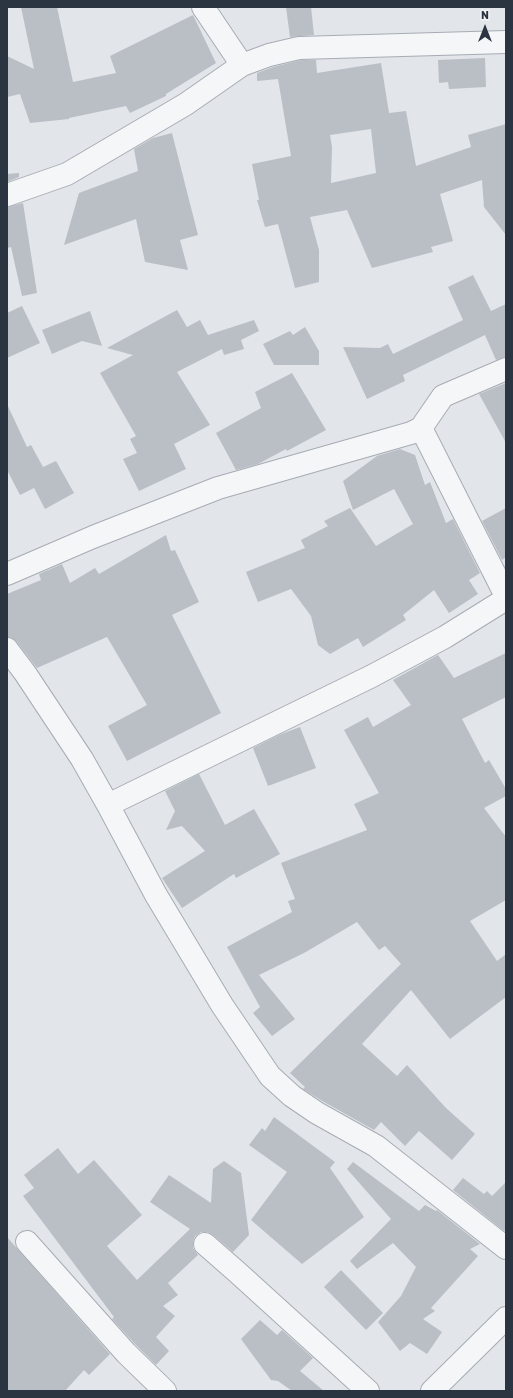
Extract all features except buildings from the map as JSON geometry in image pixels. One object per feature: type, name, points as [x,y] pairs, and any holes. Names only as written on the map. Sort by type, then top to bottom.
[{"type":"street","points":[[203,7],[242,65]]},
{"type":"street","points":[[7,195],[67,174],[186,104],[242,65],[269,55],[299,48],[506,42]]},
{"type":"street","points":[[7,574],[93,537],[218,488],[411,433],[421,428],[443,396],[506,369]]},
{"type":"street","points":[[108,805],[372,676],[445,637],[506,597],[421,428]]},
{"type":"street","points":[[7,648],[82,759],[156,895],[222,1005],[270,1076],[292,1096],[317,1113],[376,1146],[506,1248]]},
{"type":"street","points":[[27,1242],[126,1353],[165,1391]]},
{"type":"street","points":[[205,1244],[238,1272],[368,1391]]},
{"type":"street","points":[[432,1391],[506,1318]]}]
